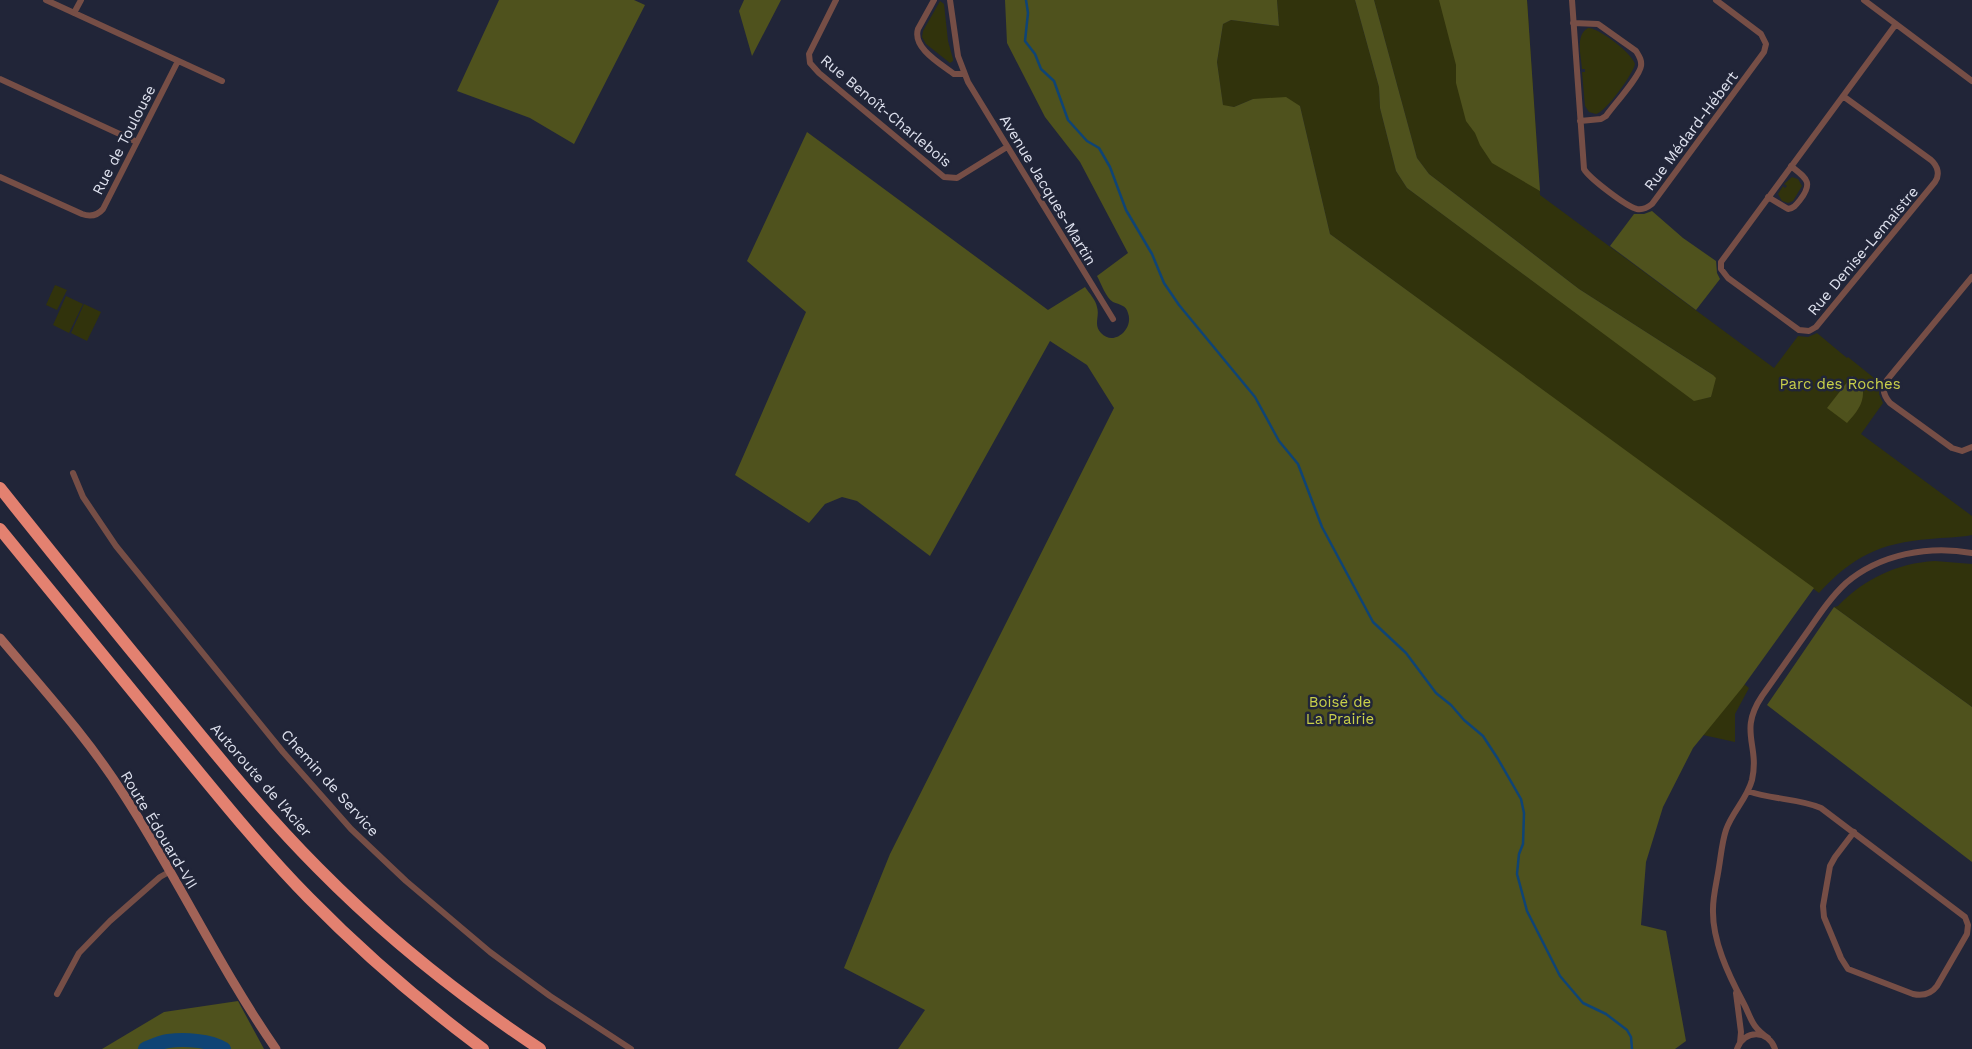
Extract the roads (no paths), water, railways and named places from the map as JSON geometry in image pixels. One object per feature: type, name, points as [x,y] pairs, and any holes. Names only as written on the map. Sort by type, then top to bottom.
[{"type":"highway","name":"Autoroute de l'Acier","points":[[0,488],[225,765],[306,856],[357,906],[418,959],[481,1008],[540,1049]]},
{"type":"highway","points":[[0,529],[226,806],[283,871],[343,932],[384,970],[483,1049]]},
{"type":"main road","name":"Route Édouard-VII","points":[[0,638],[100,760],[130,805],[232,980],[276,1049]]},
{"type":"street","points":[[46,0],[222,81]]},
{"type":"street","points":[[74,13],[81,0]]},
{"type":"street","name":"Rue Benoît-Charlebois","points":[[836,0],[809,54],[810,63],[818,73],[944,178],[957,178],[1007,147]]},
{"type":"street","points":[[934,0],[918,29],[918,43],[954,74],[964,74]]},
{"type":"street","name":"Avenue Jacques-Martin","points":[[950,0],[956,46],[964,74],[1113,319]]},
{"type":"street","name":"Rue Médard-Hébert","points":[[1572,0],[1583,165],[1588,174],[1634,208],[1645,208],[1652,204],[1766,48],[1765,40],[1761,34],[1716,0]]},
{"type":"street","points":[[1864,0],[1972,80]]},
{"type":"street","points":[[1573,23],[1593,22],[1601,25],[1636,51],[1640,57],[1641,64],[1639,73],[1606,116],[1598,120],[1580,121]]},
{"type":"street","name":"Rue Denise-Lemaistre","points":[[1843,96],[1931,160],[1936,166],[1938,175],[1935,182],[1813,329],[1802,331],[1796,329],[1728,278],[1722,269],[1723,258],[1896,24]]},
{"type":"street","name":"Rue de Toulouse","points":[[0,177],[82,214],[94,216],[103,209],[178,61]]},
{"type":"street","points":[[0,78],[137,142]]},
{"type":"street","points":[[1768,197],[1783,208],[1790,209],[1796,205],[1806,192],[1808,186],[1806,178],[1791,166]]},
{"type":"street","points":[[1972,277],[1885,383],[1884,390],[1885,396],[1890,403],[1952,448],[1962,451],[1972,447]]},
{"type":"street","name":"Chemin de Service","points":[[73,472],[83,497],[116,546],[283,752],[351,829],[406,881],[490,952],[580,1017],[631,1049]]},
{"type":"street","points":[[1964,552],[1972,549]]},
{"type":"street","points":[[1775,1048],[1768,1038],[1753,1024],[1735,987],[1715,931],[1713,903],[1727,828],[1748,791],[1754,768],[1749,730],[1752,712],[1838,591],[1850,580],[1868,568],[1895,557],[1919,552],[1972,553]]},
{"type":"street","points":[[1748,791],[1763,796],[1817,806],[1854,832],[1962,914],[1966,920],[1968,930],[1966,937],[1938,986],[1930,992],[1922,995],[1913,994],[1858,974],[1848,969],[1841,958],[1824,917],[1823,906],[1832,862],[1854,832]]},
{"type":"street","points":[[58,994],[79,953],[110,921],[160,877],[169,872]]},
{"type":"street","points":[[1735,987],[1740,1024],[1739,1046]]},
{"type":"street","points":[[1739,1046],[1750,1035],[1762,1035],[1768,1038]]},
{"type":"waterway","points":[[1026,0],[1028,13],[1025,41],[1035,54],[1041,69],[1054,81],[1068,120],[1087,141],[1099,148],[1110,167],[1126,210],[1152,254],[1164,283],[1179,305],[1255,397],[1279,441],[1298,464],[1322,527],[1373,622],[1406,653],[1436,693],[1483,736],[1498,759],[1521,799],[1524,813],[1523,844],[1519,854],[1517,874],[1527,911],[1560,976],[1583,1003],[1606,1014],[1627,1030],[1631,1037],[1632,1049]]},
{"type":"waterway","points":[[145,1049],[156,1044],[182,1040],[204,1042],[224,1049]]},
{"type":"park label","name":"Parc des Roches","points":[[1840,384]]},
{"type":"park label","name":"Boisé de La Prairie","points":[[1340,710]]}]
